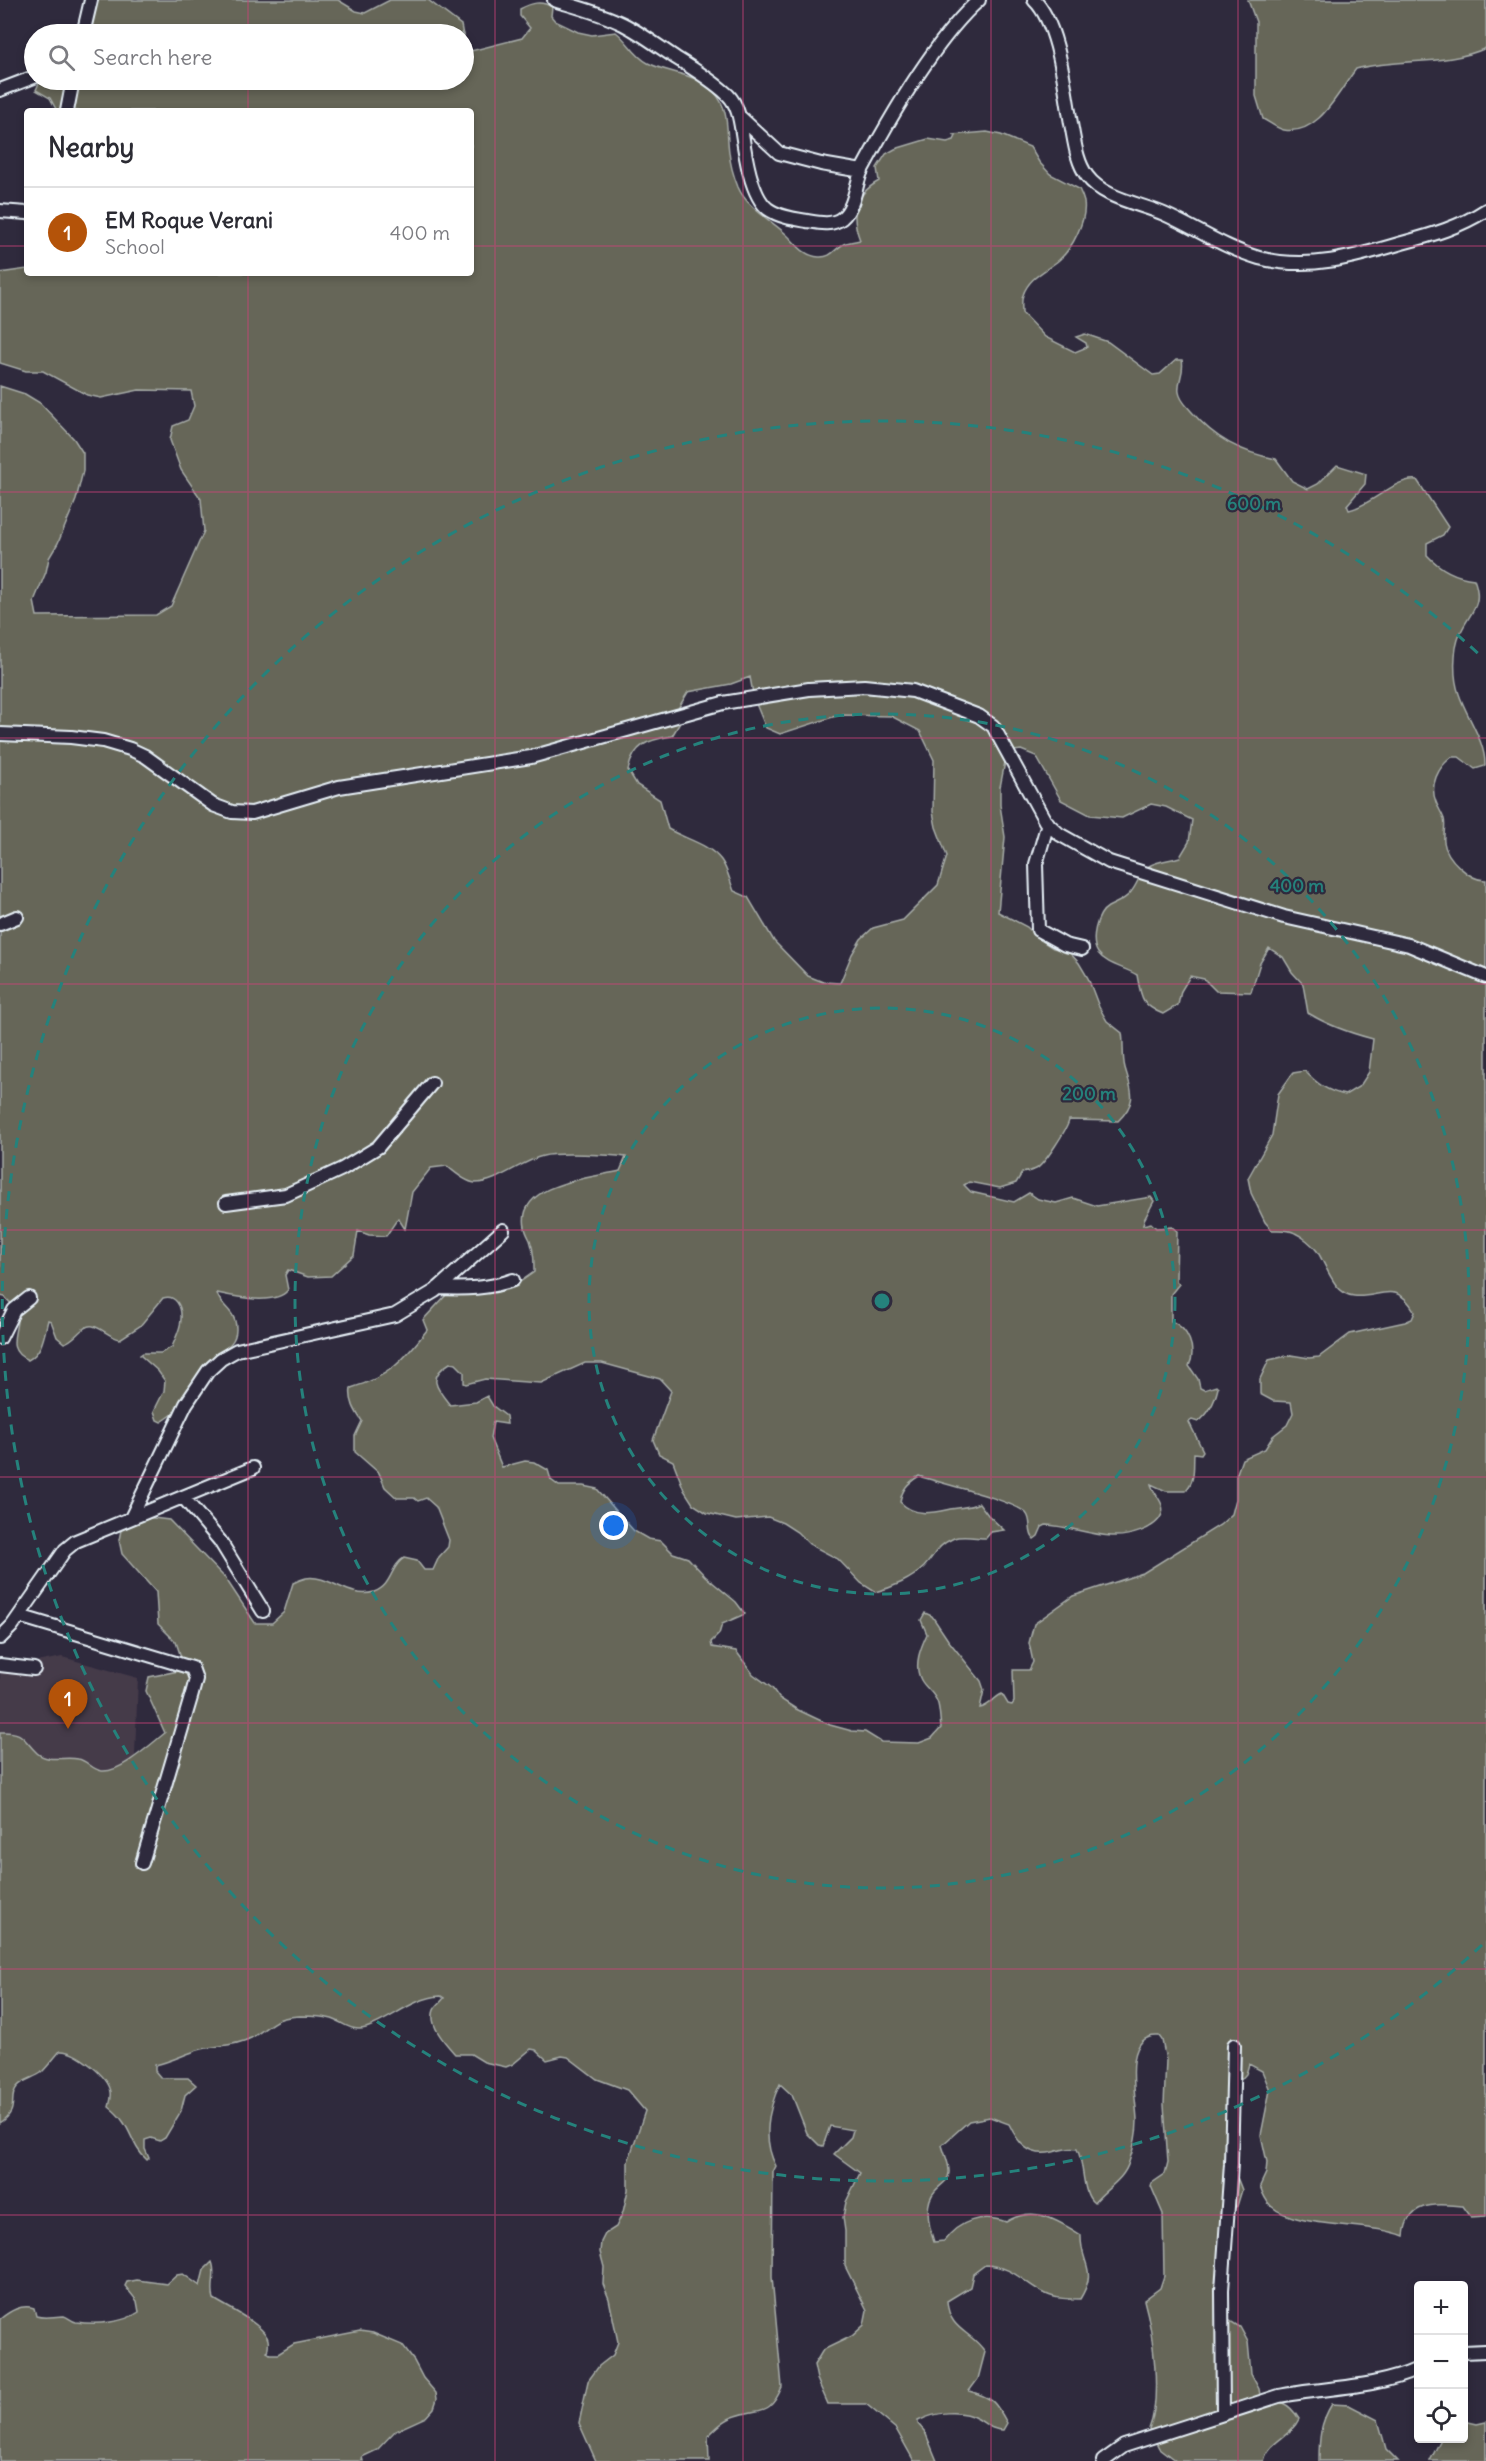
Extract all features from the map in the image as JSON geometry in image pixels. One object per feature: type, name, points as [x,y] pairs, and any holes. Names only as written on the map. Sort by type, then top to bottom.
[{"type":"street","points":[[85,24],[91,0]]},
{"type":"street","points":[[554,0],[598,13],[624,24],[699,73],[729,96],[740,116],[779,153],[821,164],[862,171]]},
{"type":"street","points":[[740,116],[746,158],[758,197],[768,209],[786,217],[822,224],[833,223],[843,218],[851,205],[862,171],[922,70],[964,13],[979,0]]},
{"type":"street","points":[[1034,0],[1046,13],[1054,34],[1077,155],[1088,177],[1101,189],[1113,195],[1164,214],[1225,246],[1248,254],[1280,262],[1312,264],[1353,258],[1436,234],[1466,222],[1486,210]]},
{"type":"street","points":[[0,90],[24,81]]},
{"type":"street","points":[[68,108],[71,90]]},
{"type":"street","points":[[0,211],[24,213]]},
{"type":"street","points":[[0,734],[71,737],[103,741],[130,749],[145,756],[213,806],[232,812],[252,813],[339,787],[531,757],[723,703],[809,689],[864,686],[913,691],[980,716],[993,726],[1048,824],[1059,834],[1108,862],[1284,917],[1409,945],[1486,976]]},
{"type":"street","points":[[1048,824],[1036,864],[1038,930],[1065,945],[1082,949]]},
{"type":"street","points":[[0,924],[17,917]]},
{"type":"street","points":[[226,1203],[286,1195],[342,1169],[378,1147],[432,1083]]},
{"type":"street","points":[[131,1518],[186,1404],[208,1371],[221,1359],[237,1350],[395,1315],[438,1288],[503,1230]]},
{"type":"street","points":[[438,1288],[462,1289],[497,1286],[513,1280]]},
{"type":"street","points":[[0,1338],[14,1310],[29,1298]]},
{"type":"street","points":[[0,1638],[12,1626],[65,1550],[76,1541],[253,1468]]},
{"type":"street","points":[[183,1497],[220,1541],[263,1611]]},
{"type":"street","points":[[19,1616],[192,1668],[196,1679],[142,1863]]},
{"type":"street","points":[[0,1665],[34,1669]]},
{"type":"street","points":[[1223,2413],[1222,2290],[1231,2164],[1234,2045]]},
{"type":"street","points":[[1468,2352],[1486,2351]]},
{"type":"street","points":[[1103,2461],[1124,2446],[1279,2396],[1302,2391],[1343,2388],[1414,2370]]},
{"type":"shaded area","points":[[62,1657],[138,1678],[134,1780],[0,1788],[0,1669]]},
{"type":"green space","points":[[98,0],[338,0],[356,11],[365,13],[390,0],[428,0],[460,24],[83,24],[92,5]]},
{"type":"green space","points":[[1248,0],[1486,0],[1486,48],[1471,54],[1439,60],[1356,69],[1335,100],[1317,119],[1296,130],[1284,130],[1263,119],[1256,96],[1256,22]]},
{"type":"green space","points":[[540,3],[552,7],[551,16],[555,21],[578,32],[592,35],[616,32],[643,60],[656,67],[691,77],[714,92],[725,113],[730,161],[742,194],[753,207],[801,249],[819,257],[828,256],[846,243],[860,240],[855,222],[856,206],[864,192],[879,181],[877,168],[886,154],[928,139],[947,142],[954,140],[956,136],[953,135],[987,132],[1001,135],[1030,147],[1050,174],[1079,189],[1084,202],[1081,225],[1069,249],[1059,260],[1029,283],[1022,297],[1022,313],[1045,337],[1075,352],[1087,347],[1086,343],[1076,337],[1085,334],[1108,342],[1153,375],[1160,374],[1176,360],[1182,360],[1183,369],[1179,388],[1182,400],[1200,421],[1219,437],[1240,448],[1276,459],[1292,481],[1308,489],[1318,484],[1337,465],[1366,474],[1365,484],[1347,505],[1349,510],[1366,503],[1401,482],[1417,480],[1448,527],[1443,535],[1427,543],[1427,555],[1448,572],[1474,579],[1477,588],[1477,602],[1458,641],[1455,672],[1459,694],[1479,738],[1485,766],[1475,769],[1459,757],[1452,757],[1436,777],[1434,796],[1444,819],[1444,842],[1449,855],[1466,873],[1486,880],[1486,2216],[1471,2217],[1463,2206],[1424,2207],[1411,2216],[1406,2224],[1404,2236],[1373,2229],[1315,2222],[1283,2213],[1271,2206],[1260,2186],[1266,2173],[1267,2162],[1261,2135],[1270,2090],[1262,2071],[1249,2064],[1246,2074],[1238,2083],[1235,2172],[1242,2190],[1237,2206],[1229,2213],[1225,2318],[1240,2327],[1248,2342],[1251,2374],[1259,2389],[1261,2401],[1283,2403],[1299,2419],[1290,2431],[1270,2448],[1264,2461],[1176,2461],[1159,2448],[1149,2429],[1153,2416],[1156,2383],[1153,2347],[1144,2300],[1160,2288],[1164,2276],[1163,2214],[1151,2186],[1165,2174],[1168,2162],[1164,2105],[1166,2060],[1159,2036],[1147,2038],[1139,2045],[1135,2056],[1133,2070],[1137,2126],[1127,2168],[1094,2203],[1087,2192],[1077,2149],[1045,2153],[1031,2151],[1016,2137],[1009,2124],[990,2117],[969,2121],[942,2145],[949,2173],[929,2202],[929,2223],[934,2242],[944,2241],[956,2228],[979,2219],[997,2219],[1006,2222],[1026,2215],[1044,2216],[1081,2235],[1088,2280],[1080,2299],[1067,2299],[1046,2294],[1004,2268],[985,2265],[973,2274],[970,2287],[947,2301],[956,2325],[974,2339],[985,2352],[978,2379],[969,2391],[992,2401],[1007,2423],[1003,2430],[996,2429],[971,2416],[956,2413],[932,2415],[918,2421],[937,2461],[914,2461],[896,2429],[866,2404],[828,2404],[817,2379],[814,2365],[823,2350],[852,2336],[864,2325],[867,2310],[845,2266],[843,2217],[846,2202],[860,2173],[834,2154],[851,2137],[853,2130],[830,2126],[823,2146],[819,2145],[807,2133],[792,2095],[780,2084],[772,2104],[768,2135],[776,2166],[773,2172],[772,2277],[782,2387],[769,2407],[732,2417],[708,2436],[709,2461],[596,2461],[579,2423],[588,2381],[599,2366],[613,2355],[618,2342],[609,2299],[603,2284],[604,2267],[600,2252],[601,2242],[605,2234],[616,2227],[623,2212],[628,2190],[628,2162],[645,2111],[627,2090],[597,2079],[568,2057],[562,2056],[547,2060],[536,2050],[531,2049],[506,2067],[484,2062],[471,2054],[455,2054],[439,2034],[433,2022],[434,2010],[444,1998],[441,1996],[412,2004],[376,2024],[361,2029],[352,2028],[324,2017],[283,2018],[245,2041],[198,2050],[155,2065],[155,2071],[161,2078],[188,2078],[196,2085],[185,2095],[181,2111],[165,2138],[160,2141],[151,2138],[145,2140],[145,2149],[149,2158],[147,2160],[137,2148],[123,2121],[109,2107],[111,2092],[104,2079],[83,2060],[67,2052],[60,2051],[41,2073],[19,2085],[14,2091],[10,2113],[0,2123],[0,1732],[19,1735],[37,1753],[46,1758],[73,1758],[102,1771],[117,1767],[135,1757],[165,1733],[146,1691],[149,1677],[178,1671],[181,1657],[176,1642],[158,1624],[156,1592],[122,1554],[119,1540],[122,1525],[137,1516],[169,1520],[226,1579],[255,1623],[272,1623],[284,1612],[293,1583],[304,1578],[323,1580],[356,1593],[365,1594],[374,1592],[385,1585],[399,1561],[404,1558],[417,1561],[424,1570],[433,1570],[439,1557],[448,1547],[449,1540],[436,1507],[426,1498],[418,1501],[414,1498],[397,1498],[385,1487],[379,1473],[355,1452],[355,1436],[362,1421],[352,1402],[351,1388],[376,1379],[394,1367],[427,1330],[423,1320],[448,1293],[517,1284],[534,1272],[532,1248],[525,1227],[525,1212],[532,1201],[543,1192],[558,1185],[620,1171],[626,1157],[571,1154],[543,1156],[526,1162],[501,1176],[475,1183],[464,1179],[447,1166],[431,1168],[412,1192],[405,1229],[398,1218],[386,1236],[369,1235],[358,1231],[354,1255],[331,1276],[308,1277],[288,1270],[285,1275],[288,1290],[274,1298],[254,1299],[217,1293],[235,1322],[233,1341],[204,1365],[196,1392],[161,1422],[157,1420],[154,1411],[164,1391],[165,1381],[158,1371],[140,1355],[161,1353],[172,1347],[180,1326],[181,1314],[177,1302],[171,1298],[163,1298],[140,1326],[120,1339],[89,1326],[64,1343],[57,1337],[51,1321],[48,1320],[42,1343],[33,1357],[28,1360],[15,1349],[17,1315],[15,1308],[5,1297],[0,1296],[0,386],[25,394],[40,403],[74,439],[83,453],[83,471],[76,500],[58,543],[49,558],[34,601],[37,616],[156,615],[171,606],[204,531],[201,499],[181,470],[170,440],[173,426],[188,420],[194,406],[191,391],[139,390],[101,398],[87,395],[43,371],[26,371],[0,363],[0,273],[24,269],[24,276],[474,276],[474,108],[55,108],[50,98],[36,90],[474,90],[474,50],[522,38],[530,28],[520,16],[520,9]],"holes":[[[750,677],[754,699],[766,728],[780,734],[839,715],[891,716],[920,731],[934,760],[933,812],[947,856],[938,885],[903,920],[873,928],[861,939],[840,983],[823,982],[808,976],[774,941],[748,897],[734,891],[727,871],[716,854],[668,829],[660,800],[637,785],[628,770],[634,754],[643,745],[656,739],[672,736],[681,721],[679,707],[688,692],[731,684]],[[1021,750],[1036,756],[1061,800],[1090,815],[1122,818],[1151,804],[1166,807],[1192,820],[1189,842],[1180,857],[1149,866],[1128,895],[1104,910],[1097,921],[1094,942],[1098,953],[1111,963],[1137,975],[1141,995],[1146,1004],[1163,1014],[1178,1005],[1181,991],[1190,976],[1204,979],[1216,991],[1251,992],[1260,963],[1269,948],[1283,957],[1303,984],[1308,1013],[1340,1029],[1373,1039],[1369,1072],[1360,1086],[1345,1095],[1323,1086],[1305,1071],[1293,1073],[1278,1094],[1272,1135],[1248,1178],[1251,1193],[1265,1222],[1272,1230],[1293,1232],[1310,1243],[1341,1290],[1354,1296],[1394,1293],[1408,1302],[1415,1312],[1412,1319],[1405,1322],[1350,1334],[1319,1357],[1291,1355],[1269,1360],[1260,1379],[1260,1394],[1273,1401],[1291,1402],[1293,1413],[1287,1425],[1273,1436],[1265,1449],[1242,1459],[1236,1476],[1236,1499],[1232,1514],[1220,1525],[1143,1573],[1073,1596],[1034,1624],[1029,1643],[1033,1662],[1029,1670],[1013,1670],[1014,1702],[1012,1705],[1008,1704],[1002,1694],[980,1708],[984,1690],[981,1681],[932,1616],[925,1613],[921,1620],[927,1634],[920,1650],[918,1668],[921,1680],[937,1700],[941,1728],[932,1738],[919,1743],[881,1742],[865,1732],[830,1725],[796,1709],[779,1698],[772,1688],[753,1674],[736,1651],[712,1647],[711,1642],[719,1634],[722,1624],[745,1614],[736,1602],[688,1558],[673,1553],[661,1541],[648,1539],[634,1531],[597,1489],[583,1486],[559,1486],[551,1480],[548,1470],[534,1462],[525,1461],[502,1467],[490,1438],[493,1422],[507,1424],[506,1416],[493,1406],[487,1396],[476,1402],[450,1405],[441,1394],[436,1378],[438,1373],[450,1363],[456,1364],[464,1372],[464,1383],[466,1384],[485,1379],[541,1383],[585,1363],[602,1363],[660,1379],[671,1391],[653,1440],[659,1454],[673,1461],[684,1490],[693,1504],[707,1513],[736,1520],[768,1517],[783,1523],[809,1544],[838,1559],[861,1583],[875,1592],[914,1575],[924,1567],[940,1547],[954,1538],[986,1538],[991,1532],[1004,1530],[979,1503],[968,1507],[930,1512],[917,1512],[906,1507],[900,1502],[902,1493],[919,1476],[992,1497],[1018,1508],[1028,1516],[1034,1539],[1046,1525],[1118,1536],[1133,1534],[1159,1520],[1163,1510],[1151,1484],[1166,1491],[1185,1491],[1189,1487],[1193,1474],[1194,1453],[1201,1454],[1203,1451],[1189,1422],[1192,1420],[1198,1422],[1205,1415],[1218,1388],[1216,1386],[1204,1390],[1200,1388],[1198,1379],[1189,1366],[1192,1353],[1189,1340],[1182,1329],[1171,1321],[1171,1294],[1179,1284],[1176,1281],[1177,1231],[1172,1227],[1156,1228],[1151,1223],[1143,1225],[1154,1201],[1151,1197],[1097,1206],[1073,1198],[1056,1203],[1038,1199],[1029,1193],[1014,1202],[971,1192],[964,1185],[969,1182],[1000,1188],[1016,1183],[1022,1173],[1040,1166],[1060,1138],[1069,1120],[1118,1121],[1131,1102],[1130,1084],[1124,1064],[1122,1033],[1107,1021],[1079,963],[1068,951],[1053,948],[1027,927],[998,912],[1005,837],[1000,787],[1007,752]]]},
{"type":"green space","points":[[212,2262],[214,2299],[263,2331],[268,2339],[267,2352],[270,2354],[278,2354],[294,2344],[360,2331],[373,2333],[402,2345],[423,2378],[436,2393],[434,2408],[426,2417],[395,2431],[377,2450],[362,2457],[363,2461],[0,2461],[0,2319],[12,2311],[25,2307],[34,2308],[36,2316],[64,2316],[84,2323],[125,2319],[139,2312],[137,2301],[125,2286],[127,2282],[137,2280],[167,2284],[177,2275],[183,2274],[200,2286],[204,2270]]},
{"type":"green space","points":[[1332,2404],[1349,2405],[1378,2420],[1386,2449],[1398,2461],[1319,2461],[1321,2431]]},
{"type":"green space","points":[[1468,2422],[1477,2424],[1486,2422],[1486,2461],[1430,2461],[1439,2443],[1468,2443]]},
{"type":"place","name":"EM Roque Verani","points":[[68,1729]]}]
